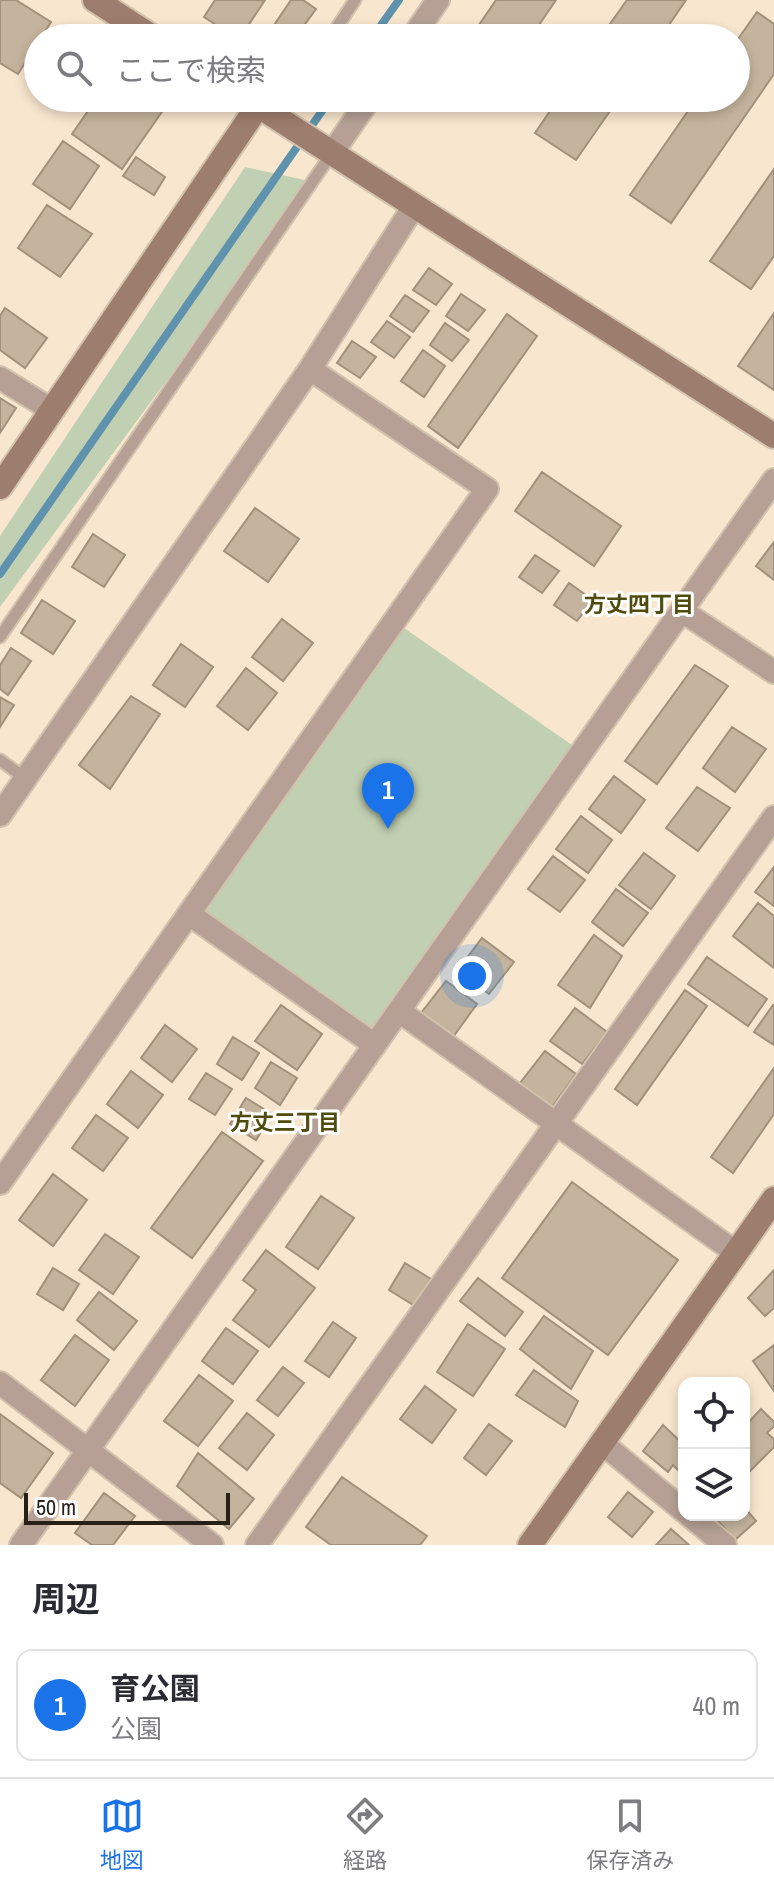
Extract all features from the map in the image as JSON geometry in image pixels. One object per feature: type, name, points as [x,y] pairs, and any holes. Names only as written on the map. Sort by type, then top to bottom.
[{"type":"street","points":[[95,0],[132,24]]},
{"type":"street","points":[[422,24],[438,0]]},
{"type":"street","points":[[0,487],[52,410],[269,112]]},
{"type":"street","points":[[275,112],[327,150],[774,436]]},
{"type":"street","points":[[327,150],[358,112]]},
{"type":"street","points":[[0,815],[310,369],[414,206]]},
{"type":"street","points":[[0,1183],[487,489],[310,369]]},
{"type":"street","points":[[0,378],[52,410]]},
{"type":"street","points":[[21,1545],[774,480]]},
{"type":"street","points":[[682,611],[774,672]]},
{"type":"street","points":[[257,1545],[774,817]]},
{"type":"street","points":[[189,914],[375,1045]]},
{"type":"street","points":[[399,1011],[735,1252]]},
{"type":"street","points":[[530,1545],[774,1199]]},
{"type":"street","points":[[0,1383],[212,1545]]},
{"type":"street","points":[[602,1443],[678,1506]]},
{"type":"street","points":[[696,1521],[725,1545]]},
{"type":"lane","points":[[339,24],[355,0]]},
{"type":"lane","points":[[0,637],[327,150]]},
{"type":"lane","points":[[0,760],[25,778]]},
{"type":"green space","points":[[245,167],[305,180],[300,199],[0,607],[0,536]]},
{"type":"green space","points":[[394,621],[582,752],[375,1045],[195,905]]},
{"type":"building","points":[[0,0],[16,0],[51,22],[24,24],[24,65],[18,74],[0,63]]},
{"type":"building","points":[[215,0],[265,0],[249,24],[215,24],[204,17]]},
{"type":"building","points":[[291,0],[303,0],[316,9],[305,24],[275,24]]},
{"type":"building","points":[[496,0],[556,0],[540,24],[480,24]]},
{"type":"building","points":[[627,0],[686,0],[670,24],[610,24]]},
{"type":"building","points":[[757,12],[774,24],[774,74],[750,109],[750,24]]},
{"type":"building","points":[[87,112],[162,112],[122,169],[72,134]]},
{"type":"building","points":[[549,112],[609,112],[576,160],[535,133]]},
{"type":"building","points":[[687,112],[748,112],[671,223],[630,195]]},
{"type":"building","points":[[63,141],[99,166],[70,209],[33,184]]},
{"type":"building","points":[[136,157],[165,177],[154,195],[123,176]]},
{"type":"building","points":[[774,169],[774,256],[751,289],[710,261]]},
{"type":"building","points":[[47,205],[92,234],[60,277],[18,248]]},
{"type":"building","points":[[429,268],[452,284],[436,305],[413,290]]},
{"type":"building","points":[[461,294],[485,310],[468,331],[446,316]]},
{"type":"building","points":[[405,295],[429,311],[413,332],[390,316]]},
{"type":"building","points":[[5,308],[47,338],[25,368],[0,350],[0,316]]},
{"type":"building","points":[[774,313],[774,390],[738,366]]},
{"type":"building","points":[[507,314],[537,336],[458,448],[428,426]]},
{"type":"building","points":[[387,321],[410,337],[394,358],[371,342]]},
{"type":"building","points":[[445,323],[469,340],[452,361],[430,345]]},
{"type":"building","points":[[352,341],[376,357],[360,378],[337,363]]},
{"type":"building","points":[[423,350],[445,366],[424,397],[401,381]]},
{"type":"building","points":[[0,398],[16,408],[0,433]]},
{"type":"building","points":[[542,472],[621,526],[594,566],[515,511]]},
{"type":"building","points":[[255,508],[299,539],[268,582],[224,551]]},
{"type":"building","points":[[93,534],[125,555],[104,587],[72,567]]},
{"type":"building","points":[[774,542],[774,580],[756,566]]},
{"type":"building","points":[[535,555],[559,571],[542,593],[519,577]]},
{"type":"building","points":[[569,583],[593,600],[577,621],[554,605]]},
{"type":"building","points":[[42,600],[75,621],[53,654],[21,633]]},
{"type":"building","points":[[282,619],[313,643],[283,681],[252,657]]},
{"type":"building","points":[[181,644],[213,667],[185,707],[153,685]]},
{"type":"building","points":[[11,648],[31,661],[8,695],[0,689],[0,665]]},
{"type":"building","points":[[695,665],[728,686],[657,784],[625,761]]},
{"type":"building","points":[[246,668],[277,693],[248,730],[217,706]]},
{"type":"building","points":[[131,696],[160,714],[110,789],[79,765]]},
{"type":"building","points":[[0,697],[14,705],[0,727]]},
{"type":"building","points":[[732,727],[766,749],[735,792],[703,768]]},
{"type":"building","points":[[614,776],[645,800],[621,833],[589,809]]},
{"type":"building","points":[[697,787],[730,808],[698,851],[666,828]]},
{"type":"building","points":[[581,816],[612,840],[588,873],[556,849]]},
{"type":"building","points":[[644,853],[675,876],[651,909],[619,885]]},
{"type":"building","points":[[553,856],[585,880],[560,912],[528,889]]},
{"type":"building","points":[[774,867],[774,906],[755,892]]},
{"type":"building","points":[[616,889],[648,913],[623,946],[592,922]]},
{"type":"building","points":[[758,903],[774,916],[774,968],[733,936]]},
{"type":"building","points":[[594,935],[622,956],[590,1008],[558,985]]},
{"type":"building","points":[[482,938],[514,962],[489,994],[457,971]]},
{"type":"building","points":[[707,957],[767,999],[748,1026],[688,984]]},
{"type":"building","points":[[446,981],[477,1004],[453,1037],[421,1013]]},
{"type":"building","points":[[685,990],[707,1006],[637,1105],[615,1089]]},
{"type":"building","points":[[281,1005],[322,1034],[297,1070],[255,1041]]},
{"type":"building","points":[[774,1005],[774,1045],[754,1032]]},
{"type":"building","points":[[575,1008],[607,1032],[582,1064],[550,1041]]},
{"type":"building","points":[[165,1025],[197,1049],[172,1082],[141,1058]]},
{"type":"building","points":[[233,1037],[259,1053],[242,1080],[217,1064]]},
{"type":"building","points":[[545,1051],[576,1074],[552,1107],[520,1083]]},
{"type":"building","points":[[271,1062],[297,1078],[280,1105],[255,1088]]},
{"type":"building","points":[[774,1068],[774,1114],[733,1173],[711,1157]]},
{"type":"building","points":[[131,1071],[163,1095],[138,1128],[107,1104]]},
{"type":"building","points":[[206,1073],[232,1089],[215,1115],[189,1099]]},
{"type":"building","points":[[246,1098],[272,1114],[256,1140],[230,1124]]},
{"type":"building","points":[[96,1115],[128,1138],[103,1171],[72,1148]]},
{"type":"building","points":[[222,1132],[263,1161],[192,1258],[151,1228]]},
{"type":"building","points":[[53,1174],[87,1200],[53,1246],[19,1220]]},
{"type":"building","points":[[572,1182],[678,1260],[608,1355],[502,1278]]},
{"type":"building","points":[[321,1196],[354,1218],[318,1269],[286,1247]]},
{"type":"building","points":[[105,1234],[139,1257],[113,1294],[79,1270]]},
{"type":"building","points":[[266,1250],[315,1288],[269,1347],[233,1320],[256,1290],[243,1280]]},
{"type":"building","points":[[405,1263],[431,1279],[415,1306],[389,1290]]},
{"type":"building","points":[[53,1268],[79,1284],[63,1310],[37,1294]]},
{"type":"building","points":[[774,1270],[774,1308],[765,1316],[748,1298]]},
{"type":"building","points":[[478,1278],[523,1312],[505,1336],[460,1301]]},
{"type":"building","points":[[99,1292],[137,1321],[114,1350],[77,1320]]},
{"type":"building","points":[[544,1316],[593,1351],[571,1389],[520,1349]]},
{"type":"building","points":[[333,1322],[356,1338],[329,1377],[305,1361]]},
{"type":"building","points":[[468,1324],[505,1349],[473,1396],[437,1372]]},
{"type":"building","points":[[226,1328],[258,1351],[233,1384],[202,1361]]},
{"type":"building","points":[[75,1335],[109,1360],[75,1406],[41,1380]]},
{"type":"building","points":[[774,1345],[774,1391],[753,1361]]},
{"type":"building","points":[[283,1367],[304,1383],[278,1416],[257,1400]]},
{"type":"building","points":[[534,1370],[578,1401],[565,1427],[516,1395]]},
{"type":"building","points":[[199,1375],[233,1401],[198,1446],[164,1421]]},
{"type":"building","points":[[425,1386],[456,1410],[432,1443],[400,1419]]},
{"type":"building","points":[[761,1409],[774,1422],[767,1433],[774,1439],[774,1447],[750,1471],[750,1449],[750,1421]]},
{"type":"building","points":[[247,1413],[274,1435],[247,1470],[219,1448]]},
{"type":"building","points":[[0,1414],[53,1453],[21,1498],[0,1483]]},
{"type":"building","points":[[489,1424],[512,1441],[486,1475],[464,1458]]},
{"type":"building","points":[[663,1425],[678,1439],[678,1470],[673,1465],[668,1472],[643,1451]]},
{"type":"building","points":[[198,1453],[254,1499],[229,1529],[177,1486]]},
{"type":"building","points":[[342,1477],[427,1536],[420,1545],[331,1545],[306,1527]]},
{"type":"building","points":[[628,1492],[653,1512],[632,1537],[608,1517]]},
{"type":"building","points":[[104,1493],[135,1516],[113,1545],[92,1545],[75,1533]]},
{"type":"building","points":[[750,1514],[756,1521],[735,1540],[718,1521],[750,1521]]},
{"type":"building","points":[[671,1529],[689,1545],[656,1545]]},
{"type":"waterway","points":[[382,24],[399,0]]},
{"type":"waterway","points":[[0,574],[321,112]]},
{"type":"place","name":"育公園","points":[[388,829]]},
{"type":"district","name":"方丈四丁目","points":[[639,604]]},
{"type":"district","name":"方丈三丁目","points":[[285,1122]]}]
